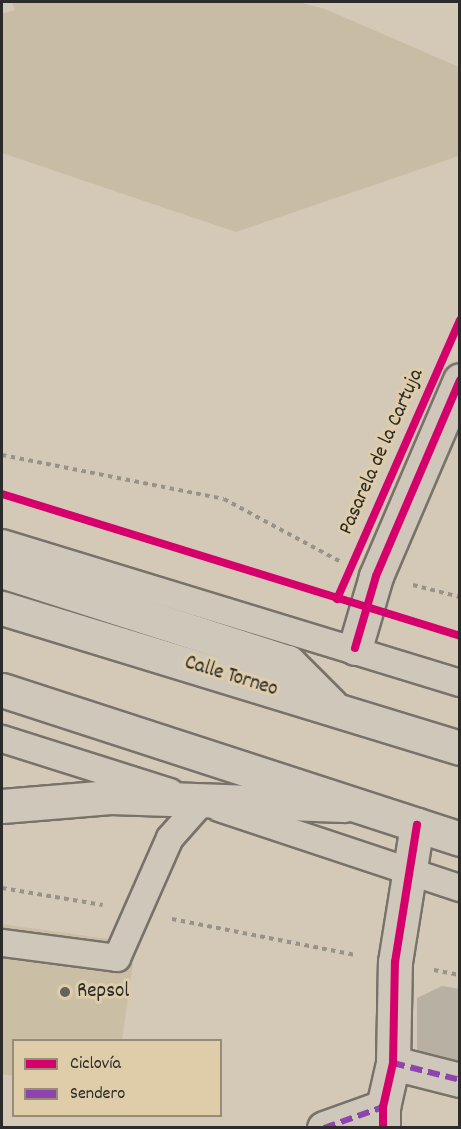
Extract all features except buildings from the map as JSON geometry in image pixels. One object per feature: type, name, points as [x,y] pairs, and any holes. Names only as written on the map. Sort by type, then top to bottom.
[{"type":"main road","name":"Pasarela de la Cartuja","points":[[355,648],[376,576],[459,380]]},
{"type":"main road","points":[[2,571],[288,662],[335,708]]},
{"type":"main road","name":"Calle Torneo","points":[[2,608],[335,708],[459,748]]},
{"type":"main road","points":[[2,690],[296,788],[363,806],[459,839]]},
{"type":"main road","points":[[2,806],[111,796],[202,802],[363,806]]},
{"type":"main road","points":[[324,1128],[383,1117],[393,1063],[395,962],[417,825]]},
{"type":"main road","points":[[393,1063],[459,1080]]},
{"type":"lane","points":[[2,543],[355,648],[459,683]]},
{"type":"lane","points":[[2,739],[202,802],[459,888]]},
{"type":"lane","points":[[2,943],[117,958],[170,838],[202,802]]},
{"type":"path","points":[[2,454],[224,499],[351,567],[376,576],[459,597]]},
{"type":"path","points":[[2,888],[459,975]]},
{"type":"shaded area","points":[[12,2],[298,2],[325,9],[459,67],[459,156],[236,232],[2,153],[2,14],[15,10]]},
{"type":"shaded area","name":"Repsol","points":[[2,924],[136,943],[122,1039],[12,1039],[12,1076],[2,1074]]},
{"type":"marked path","points":[[393,1063],[460,1080]]},
{"type":"marked path","points":[[324,1128],[383,1107]]},
{"type":"cycle path","points":[[337,599],[460,320]]},
{"type":"cycle path","points":[[355,648],[376,576],[460,380]]},
{"type":"cycle path","points":[[2,494],[460,636]]},
{"type":"cycle path","points":[[383,1128],[383,1107],[393,1063],[395,962],[417,825]]},
{"type":"place","name":"Repsol","points":[[65,992]]}]
